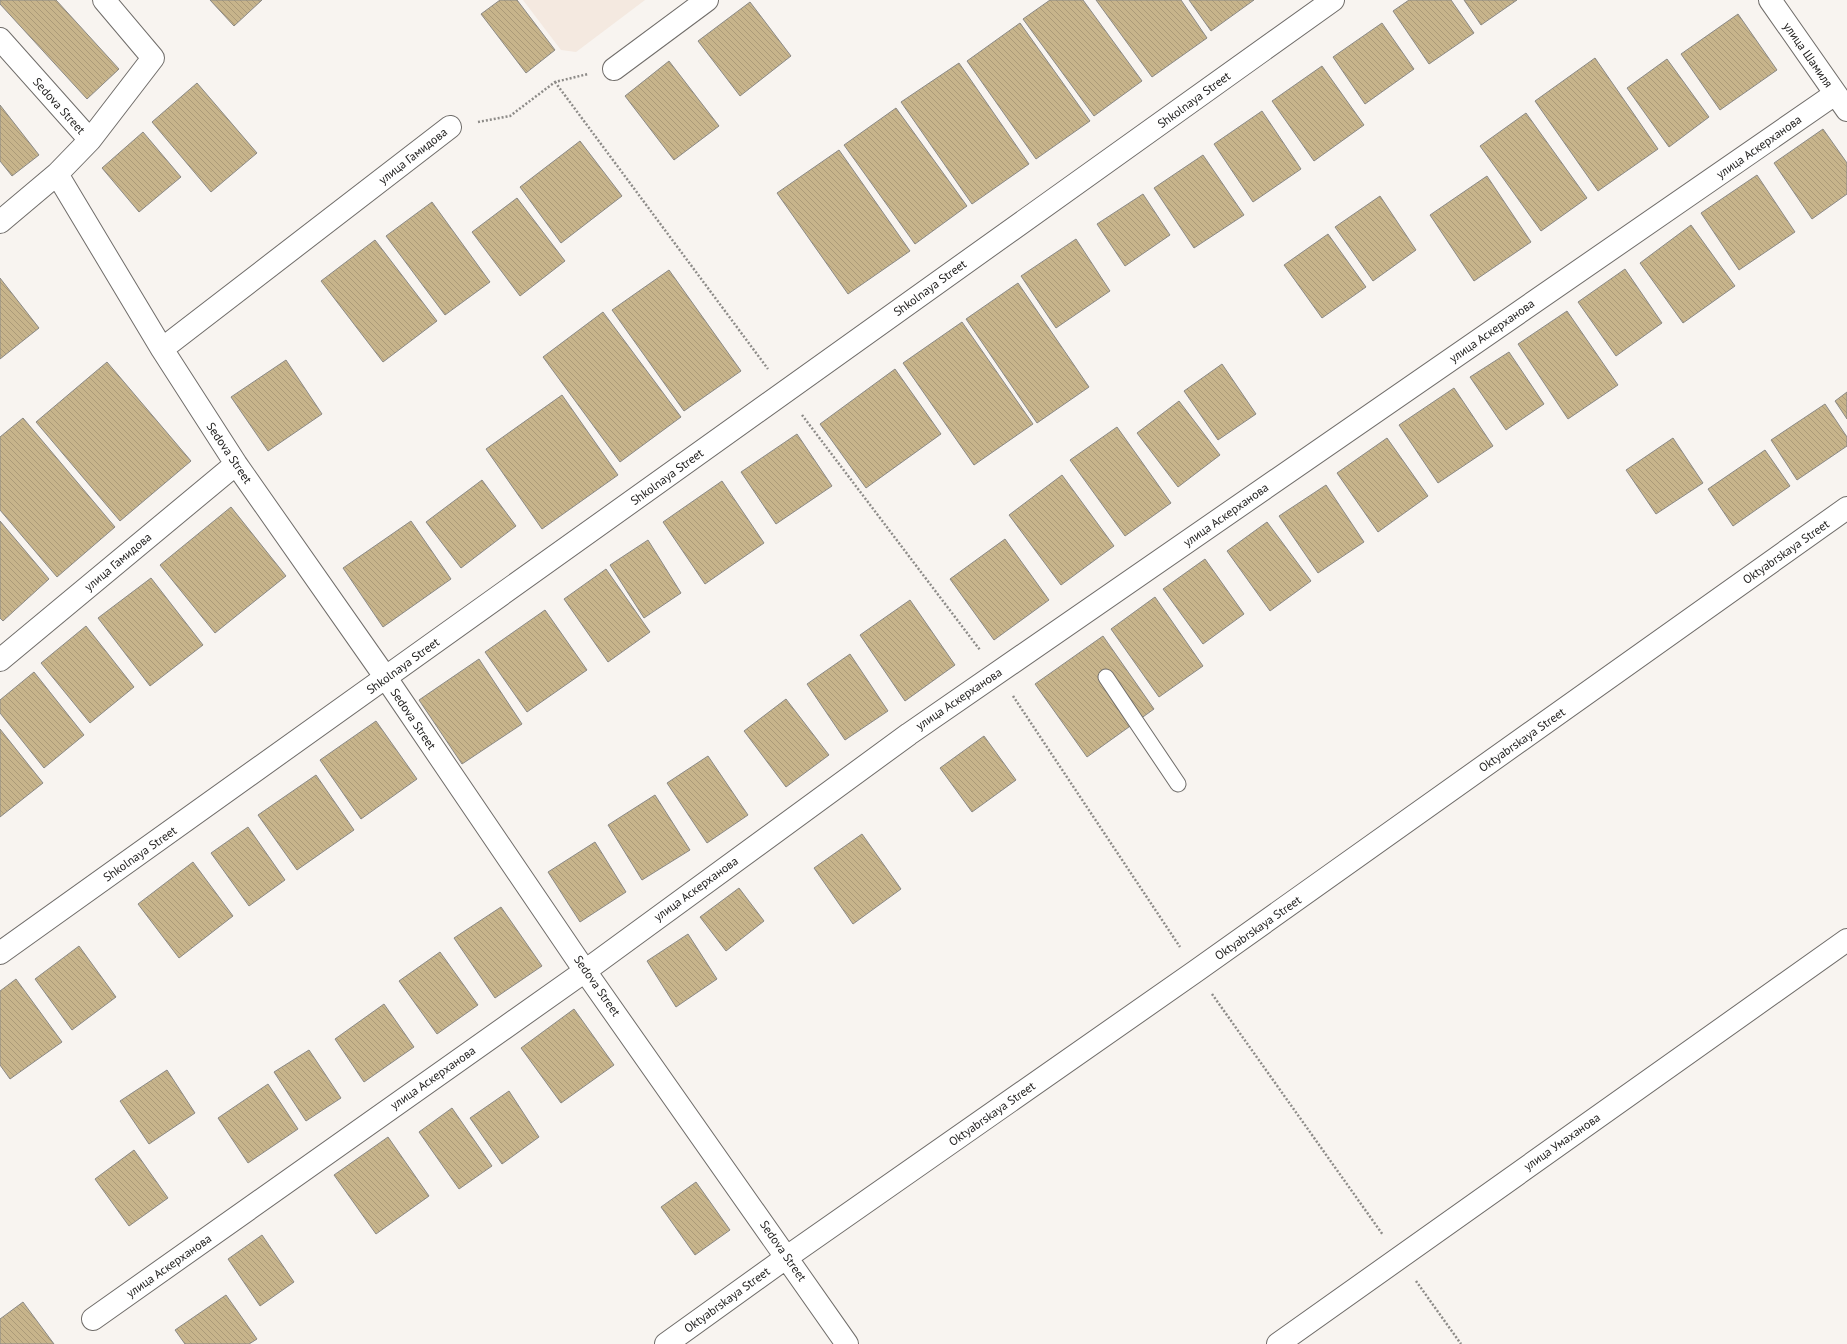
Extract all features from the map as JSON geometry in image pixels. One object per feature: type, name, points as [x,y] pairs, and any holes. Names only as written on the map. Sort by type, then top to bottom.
[{"type":"street","points":[[90,140],[153,58],[104,0]]},
{"type":"street","points":[[614,69],[707,0]]},
{"type":"street","name":"Shkolnaya Street","points":[[0,953],[1333,0]]},
{"type":"street","name":"улица Шамиля","points":[[1770,0],[1841,102]]},
{"type":"street","name":"Sedova Street","points":[[0,40],[90,140],[57,174],[162,350],[236,464],[386,678],[585,971],[847,1344]]},
{"type":"street","name":"улица Аскерханова","points":[[93,1319],[585,971],[908,734],[1841,102]]},
{"type":"street","name":"улица Гамидова","points":[[162,350],[450,127]]},
{"type":"street","points":[[0,222],[57,174]]},
{"type":"street","name":"улица Гамидова","points":[[0,660],[236,464]]},
{"type":"street","name":"Oktyabrskaya Street","points":[[666,1344],[787,1257],[1196,972],[1847,508]]},
{"type":"street","name":"улица Умаханова","points":[[1278,1344],[1847,940]]},
{"type":"lane","points":[[1106,677],[1178,784]]},
{"type":"path","name":"улица Гамидова","points":[[450,127],[510,116],[554,82],[614,69]]},
{"type":"path","points":[[554,82],[785,392],[998,673],[1196,972],[1461,1344]]},
{"type":"shaded area","points":[[523,0],[645,0],[576,52],[561,50]]},
{"type":"building","points":[[0,0],[56,0],[119,69],[87,99],[0,4]]},
{"type":"building","points":[[210,0],[262,0],[234,26]]},
{"type":"building","points":[[500,0],[517,0],[555,50],[526,73],[481,14]]},
{"type":"building","points":[[1050,0],[1083,0],[1142,81],[1094,116],[1023,19]]},
{"type":"building","points":[[1096,0],[1181,0],[1207,38],[1152,77]]},
{"type":"building","points":[[1189,0],[1254,0],[1211,31]]},
{"type":"building","points":[[1409,0],[1451,0],[1474,33],[1429,64],[1393,11]]},
{"type":"building","points":[[1464,0],[1517,0],[1481,25]]},
{"type":"building","points":[[750,2],[791,56],[740,96],[698,41]]},
{"type":"building","points":[[1738,14],[1777,70],[1720,110],[1681,54]]},
{"type":"building","points":[[1020,23],[1090,121],[1036,159],[967,61]]},
{"type":"building","points":[[1382,23],[1414,69],[1365,104],[1333,57]]},
{"type":"building","points":[[1595,58],[1658,149],[1598,191],[1535,101]]},
{"type":"building","points":[[1667,59],[1709,117],[1669,147],[1627,88]]},
{"type":"building","points":[[669,61],[719,126],[674,160],[625,96]]},
{"type":"building","points":[[959,63],[1029,164],[972,204],[901,102]]},
{"type":"building","points":[[1322,66],[1364,125],[1314,161],[1272,101]]},
{"type":"building","points":[[197,83],[257,153],[211,192],[152,122]]},
{"type":"building","points":[[0,105],[39,155],[12,176],[0,161]]},
{"type":"building","points":[[896,108],[967,206],[915,244],[844,145]]},
{"type":"building","points":[[1262,111],[1301,169],[1253,202],[1214,144]]},
{"type":"building","points":[[1526,113],[1587,198],[1541,231],[1480,146]]},
{"type":"building","points":[[1823,129],[1847,163],[1847,194],[1812,219],[1774,163]]},
{"type":"building","points":[[143,132],[181,177],[139,212],[102,168]]},
{"type":"building","points":[[580,141],[622,196],[561,243],[520,187]]},
{"type":"building","points":[[839,150],[910,251],[848,294],[777,193]]},
{"type":"building","points":[[1203,155],[1244,215],[1194,248],[1154,188]]},
{"type":"building","points":[[1757,175],[1795,232],[1739,270],[1701,213]]},
{"type":"building","points":[[1487,176],[1531,242],[1474,281],[1430,215]]},
{"type":"building","points":[[1143,194],[1170,235],[1125,266],[1097,224]]},
{"type":"building","points":[[1380,196],[1416,250],[1373,281],[1335,227]]},
{"type":"building","points":[[517,198],[565,261],[520,296],[472,232]]},
{"type":"building","points":[[432,202],[490,282],[445,315],[386,236]]},
{"type":"building","points":[[1691,225],[1735,286],[1683,323],[1640,263]]},
{"type":"building","points":[[1328,234],[1366,287],[1322,318],[1284,265]]},
{"type":"building","points":[[1076,239],[1110,291],[1056,328],[1021,276]]},
{"type":"building","points":[[375,240],[437,321],[383,362],[321,281]]},
{"type":"building","points":[[1625,269],[1662,323],[1616,356],[1578,302]]},
{"type":"building","points":[[669,270],[741,371],[684,411],[612,310]]},
{"type":"building","points":[[0,278],[39,328],[0,359]]},
{"type":"building","points":[[1018,283],[1089,387],[1037,423],[966,319]]},
{"type":"building","points":[[1567,311],[1618,385],[1568,419],[1518,344]]},
{"type":"building","points":[[603,312],[681,417],[620,462],[543,357]]},
{"type":"building","points":[[962,322],[1033,424],[974,465],[903,363]]},
{"type":"building","points":[[1509,352],[1544,404],[1506,430],[1470,377]]},
{"type":"building","points":[[286,360],[322,414],[268,451],[231,397]]},
{"type":"building","points":[[107,362],[191,461],[120,521],[36,422]]},
{"type":"building","points":[[1222,364],[1256,414],[1218,440],[1184,391]]},
{"type":"building","points":[[895,369],[941,434],[866,488],[820,424]]},
{"type":"building","points":[[1454,388],[1493,446],[1438,483],[1399,425]]},
{"type":"building","points":[[1847,392],[1847,419],[1835,401]]},
{"type":"building","points":[[562,395],[618,475],[542,529],[486,449]]},
{"type":"building","points":[[1179,401],[1220,455],[1178,487],[1137,433]]},
{"type":"building","points":[[1825,404],[1847,437],[1847,446],[1797,480],[1771,440]]},
{"type":"building","points":[[23,418],[115,527],[57,577],[0,510],[0,437]]},
{"type":"building","points":[[1117,427],[1171,503],[1125,536],[1070,460]]},
{"type":"building","points":[[797,434],[832,486],[776,524],[741,472]]},
{"type":"building","points":[[1387,438],[1428,496],[1378,532],[1337,473]]},
{"type":"building","points":[[1673,438],[1703,483],[1656,514],[1626,470]]},
{"type":"building","points":[[1765,450],[1790,486],[1733,526],[1708,489]]},
{"type":"building","points":[[1062,475],[1114,546],[1061,585],[1009,515]]},
{"type":"building","points":[[482,480],[516,526],[461,568],[426,522]]},
{"type":"building","points":[[722,481],[764,543],[705,584],[663,522]]},
{"type":"building","points":[[1326,485],[1364,542],[1318,573],[1279,516]]},
{"type":"building","points":[[231,507],[286,576],[215,633],[160,565]]},
{"type":"building","points":[[0,521],[49,579],[3,621],[0,618]]},
{"type":"building","points":[[411,521],[451,579],[383,627],[343,568]]},
{"type":"building","points":[[1267,522],[1311,581],[1270,611],[1227,551]]},
{"type":"building","points":[[1005,539],[1049,600],[994,640],[950,579]]},
{"type":"building","points":[[648,540],[681,593],[644,618],[610,565]]},
{"type":"building","points":[[1205,559],[1244,614],[1203,644],[1163,589]]},
{"type":"building","points":[[606,569],[650,632],[608,662],[564,599]]},
{"type":"building","points":[[151,578],[203,645],[150,686],[98,618]]},
{"type":"building","points":[[1155,597],[1203,666],[1159,697],[1111,629]]},
{"type":"building","points":[[910,600],[955,665],[905,701],[860,635]]},
{"type":"building","points":[[545,610],[587,670],[527,712],[485,652]]},
{"type":"building","points":[[86,626],[134,687],[90,723],[41,663]]},
{"type":"building","points":[[1103,636],[1154,709],[1087,757],[1035,684]]},
{"type":"building","points":[[850,654],[888,711],[845,740],[807,684]]},
{"type":"building","points":[[479,659],[522,724],[462,764],[419,700]]},
{"type":"building","points":[[34,672],[84,735],[44,768],[0,713],[0,700]]},
{"type":"building","points":[[786,699],[829,755],[786,787],[744,731]]},
{"type":"building","points":[[376,721],[417,779],[361,819],[320,760]]},
{"type":"building","points":[[0,729],[43,783],[0,817]]},
{"type":"building","points":[[984,736],[1016,780],[972,812],[940,768]]},
{"type":"building","points":[[708,756],[748,815],[707,843],[667,783]]},
{"type":"building","points":[[316,775],[354,830],[297,870],[258,815]]},
{"type":"building","points":[[655,795],[690,850],[642,880],[608,825]]},
{"type":"building","points":[[248,827],[285,880],[249,906],[211,853]]},
{"type":"building","points":[[862,834],[901,889],[853,924],[814,868]]},
{"type":"building","points":[[595,842],[626,892],[580,922],[548,872]]},
{"type":"building","points":[[193,862],[233,916],[179,958],[138,904]]},
{"type":"building","points":[[739,888],[764,921],[726,951],[700,917]]},
{"type":"building","points":[[501,907],[542,966],[495,998],[454,938]]},
{"type":"building","points":[[688,934],[717,979],[676,1007],[647,961]]},
{"type":"building","points":[[79,946],[116,997],[72,1030],[35,979]]},
{"type":"building","points":[[440,952],[478,1005],[437,1034],[399,981]]},
{"type":"building","points":[[16,979],[62,1042],[10,1079],[0,1065],[0,991]]},
{"type":"building","points":[[384,1004],[414,1047],[364,1082],[335,1039]]},
{"type":"building","points":[[574,1009],[614,1065],[561,1103],[521,1048]]},
{"type":"building","points":[[309,1050],[341,1098],[306,1121],[274,1072]]},
{"type":"building","points":[[167,1070],[195,1113],[149,1144],[120,1101]]},
{"type":"building","points":[[268,1084],[298,1129],[248,1163],[218,1118]]},
{"type":"building","points":[[509,1091],[539,1137],[502,1164],[470,1118]]},
{"type":"building","points":[[452,1108],[492,1166],[459,1189],[419,1132]]},
{"type":"building","points":[[388,1137],[429,1196],[376,1234],[334,1175]]},
{"type":"building","points":[[134,1150],[168,1198],[129,1226],[95,1179]]},
{"type":"building","points":[[696,1182],[730,1230],[695,1255],[661,1207]]},
{"type":"building","points":[[262,1235],[294,1282],[260,1306],[228,1259]]},
{"type":"building","points":[[226,1295],[257,1339],[249,1344],[185,1344],[175,1330]]},
{"type":"building","points":[[23,1302],[54,1344],[0,1344],[0,1319]]}]
